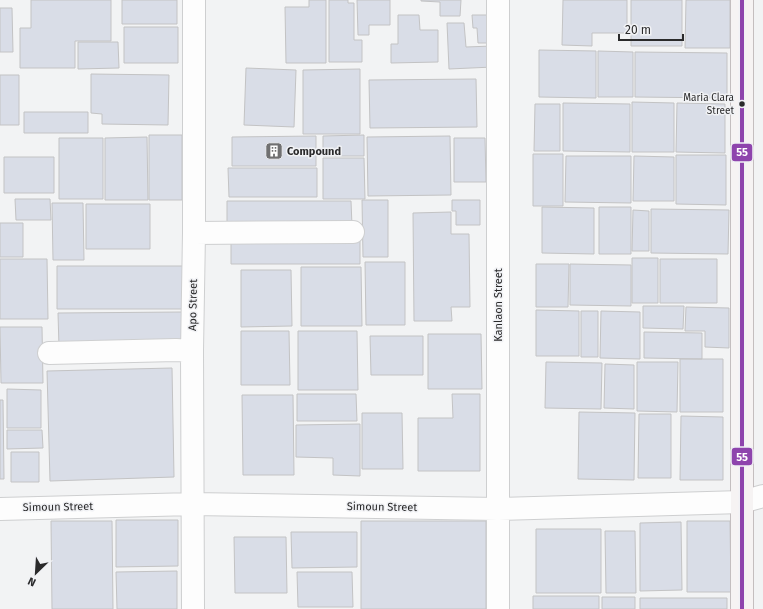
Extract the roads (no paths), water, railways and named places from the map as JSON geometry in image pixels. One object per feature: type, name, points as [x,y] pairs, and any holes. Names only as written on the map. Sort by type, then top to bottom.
[{"type":"main road","points":[[742,0],[742,609]]},
{"type":"street","name":"Apo Street","points":[[192,609],[194,0]]},
{"type":"street","name":"Kanlaon Street","points":[[498,0],[498,609]]},
{"type":"street","points":[[194,233],[353,232]]},
{"type":"street","points":[[49,353],[176,350],[192,351]]},
{"type":"street","name":"Simoun Street","points":[[0,509],[193,504],[498,509],[742,502],[763,496]]},
{"type":"place","name":"Maria Clara Street","points":[[742,104]]},
{"type":"place","name":"Compound","points":[[274,151]]}]
